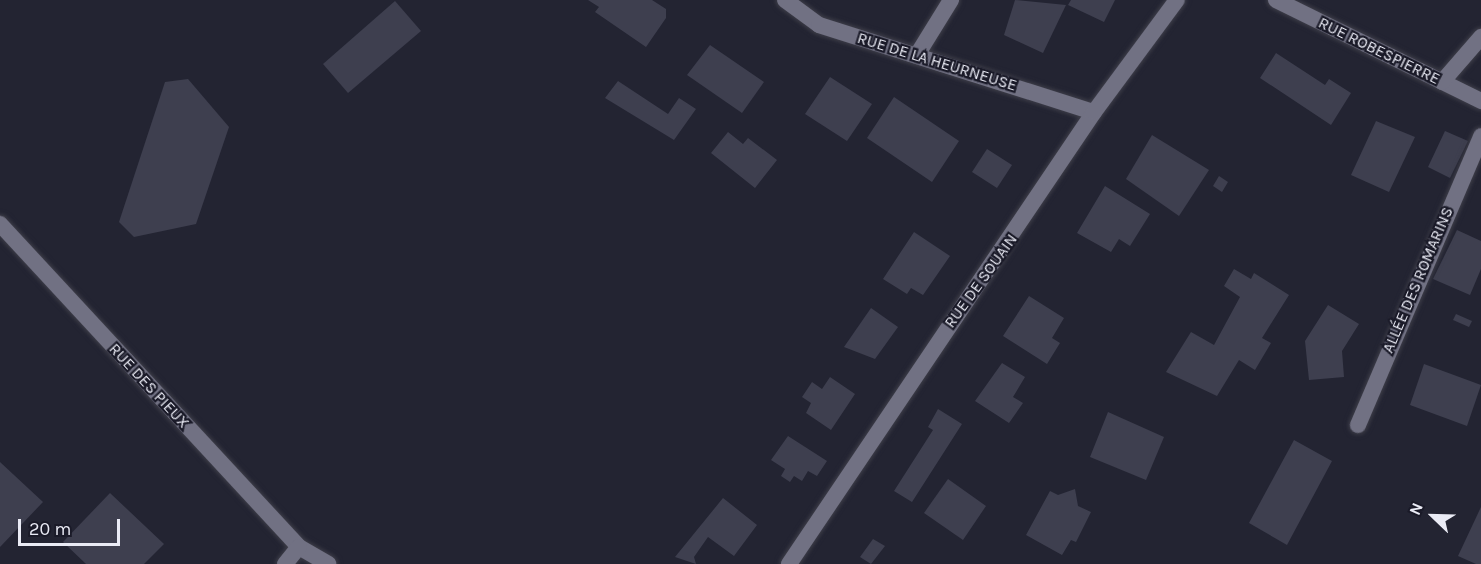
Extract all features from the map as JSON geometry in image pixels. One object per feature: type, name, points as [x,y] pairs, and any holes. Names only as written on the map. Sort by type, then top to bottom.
[{"type":"street","name":"RUE DE LA HEURNEUSE","points":[[785,0],[819,25],[1094,112]]},
{"type":"street","points":[[917,55],[951,0]]},
{"type":"street","name":"RUE DE SOUAIN","points":[[789,564],[1094,112],[1177,0]]},
{"type":"street","name":"RUE ROBESPIERRE","points":[[1276,0],[1481,101]]},
{"type":"street","points":[[1442,82],[1481,37]]},
{"type":"street","name":"ALLÉE DES ROMARINS","points":[[1358,425],[1481,136]]},
{"type":"street","name":"RUE DES PIEUX","points":[[0,224],[299,547],[328,564]]},
{"type":"street","points":[[285,564],[299,547]]},
{"type":"building","points":[[588,0],[652,0],[666,9],[666,18],[646,47],[595,12],[599,7]]},
{"type":"building","points":[[1015,0],[1066,5],[1043,53],[1004,35]]},
{"type":"building","points":[[1071,0],[1115,0],[1104,22],[1068,5]]},
{"type":"building","points":[[395,1],[421,31],[348,93],[323,64]]},
{"type":"building","points":[[710,45],[764,82],[742,113],[687,75]]},
{"type":"building","points":[[1276,53],[1325,85],[1329,79],[1351,93],[1331,125],[1260,78]]},
{"type":"building","points":[[830,77],[872,104],[847,141],[805,114]]},
{"type":"building","points":[[188,79],[229,127],[196,224],[134,237],[119,222],[165,82]]},
{"type":"building","points":[[618,81],[668,114],[679,98],[696,109],[674,140],[605,98]]},
{"type":"building","points":[[894,97],[959,141],[932,182],[867,138]]},
{"type":"building","points":[[1376,121],[1415,137],[1389,192],[1351,175]]},
{"type":"building","points":[[1445,131],[1468,141],[1450,178],[1428,167]]},
{"type":"building","points":[[728,132],[743,144],[748,138],[777,160],[755,188],[711,153]]},
{"type":"building","points":[[1152,135],[1209,170],[1179,216],[1126,179]]},
{"type":"building","points":[[987,149],[1012,165],[997,188],[972,172]]},
{"type":"building","points":[[1219,176],[1228,182],[1222,192],[1213,186]]},
{"type":"building","points":[[1105,186],[1150,214],[1130,246],[1119,239],[1111,252],[1077,233]]},
{"type":"building","points":[[1457,230],[1481,241],[1481,269],[1470,295],[1433,279]]},
{"type":"building","points":[[914,232],[950,256],[923,295],[911,288],[907,294],[883,279]]},
{"type":"building","points":[[1234,269],[1251,279],[1254,273],[1289,295],[1262,338],[1271,343],[1255,370],[1239,360],[1217,396],[1166,372],[1191,332],[1214,345],[1240,297],[1224,286]]},
{"type":"building","points":[[1029,296],[1064,318],[1052,338],[1060,343],[1047,364],[1003,336]]},
{"type":"building","points":[[1328,305],[1359,324],[1342,351],[1344,377],[1309,380],[1305,341]]},
{"type":"building","points":[[871,308],[898,327],[875,359],[844,347]]},
{"type":"building","points":[[1456,314],[1472,321],[1469,327],[1453,320]]},
{"type":"building","points":[[1002,363],[1025,377],[1013,397],[1023,403],[1009,423],[975,401]]},
{"type":"building","points":[[1424,364],[1481,385],[1467,426],[1410,405]]},
{"type":"building","points":[[830,377],[855,394],[831,430],[806,413],[811,403],[802,397],[812,382],[822,389]]},
{"type":"building","points":[[938,409],[962,424],[912,502],[894,491],[933,430],[928,427]]},
{"type":"building","points":[[1108,412],[1164,437],[1146,480],[1090,457]]},
{"type":"building","points":[[788,436],[827,461],[817,476],[808,471],[802,481],[794,476],[790,482],[781,476],[785,469],[771,460]]},
{"type":"building","points":[[1294,440],[1332,461],[1287,545],[1249,523]]},
{"type":"building","points":[[0,462],[43,502],[0,547]]},
{"type":"building","points":[[948,479],[986,506],[963,540],[924,513]]},
{"type":"building","points":[[1075,489],[1078,506],[1091,512],[1076,542],[1071,540],[1062,555],[1026,535],[1050,491],[1058,495]]},
{"type":"building","points":[[110,493],[164,544],[144,564],[86,564],[63,542]]},
{"type":"building","points":[[723,498],[757,525],[734,556],[708,537],[694,557],[696,564],[675,557]]},
{"type":"building","points":[[1481,507],[1481,564],[1476,564],[1458,556]]},
{"type":"building","points":[[873,539],[885,546],[871,564],[860,557]]}]
